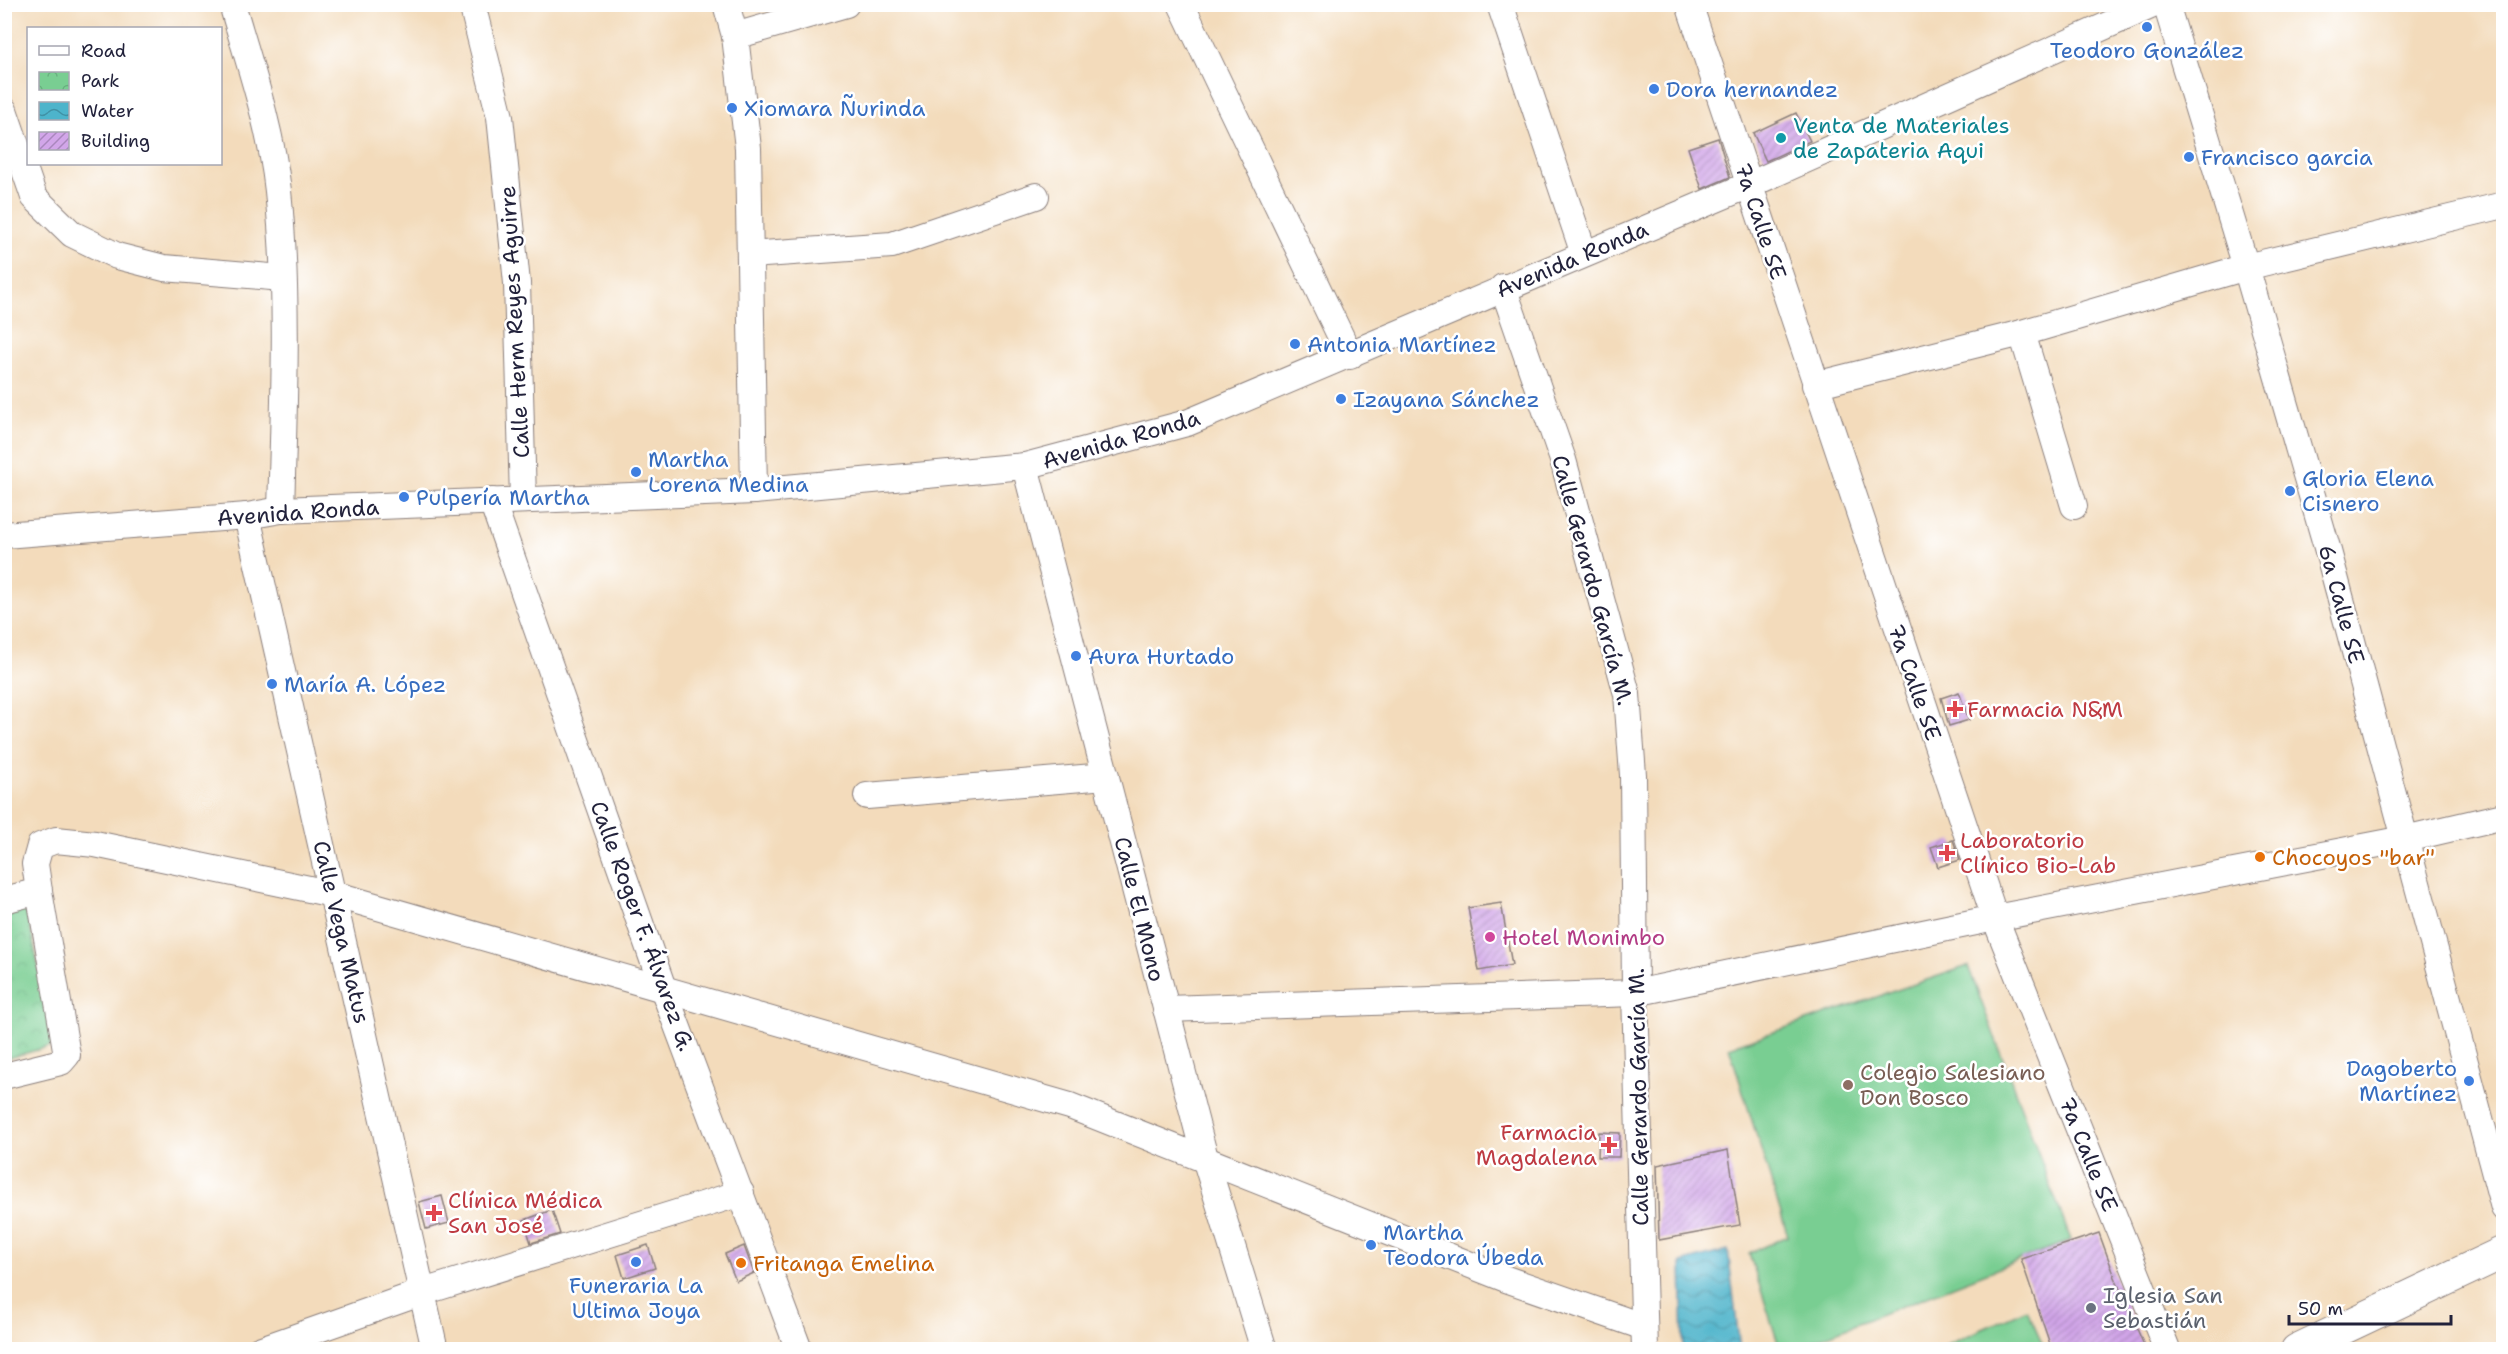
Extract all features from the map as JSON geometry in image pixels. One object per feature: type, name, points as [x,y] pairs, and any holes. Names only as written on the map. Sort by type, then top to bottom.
[{"type":"street","points":[[232,4],[265,117],[278,190],[284,278],[281,510]]},
{"type":"street","name":"Calle Herm Reyes Aguirre","points":[[472,4],[500,117],[517,284],[524,500]]},
{"type":"street","points":[[726,4],[735,36],[748,148],[754,491]]},
{"type":"street","points":[[735,36],[846,4]]},
{"type":"street","points":[[1181,4],[1350,356]]},
{"type":"street","points":[[1500,4],[1584,254]]},
{"type":"street","name":"7a Calle SE","points":[[1689,4],[1995,918],[2167,1350]]},
{"type":"street","name":"Avenida Ronda","points":[[4,535],[247,516],[281,510],[754,491],[1025,466],[1187,423],[1350,356],[1503,287],[1749,185],[2155,4]]},
{"type":"street","name":"6a Calle SE","points":[[2166,4],[2246,267],[2328,551],[2504,1208]]},
{"type":"street","points":[[4,110],[34,197],[72,234],[117,256],[164,268],[284,278]]},
{"type":"street","points":[[750,255],[892,246],[1036,196]]},
{"type":"street","points":[[1815,385],[2022,333],[2246,267],[2504,205]]},
{"type":"street","name":"Calle Gerardo García M.","points":[[1503,287],[1563,460],[1627,694],[1633,775],[1635,993],[1644,1338]]},
{"type":"street","points":[[2022,333],[2074,506]]},
{"type":"street","name":"Calle El Mono","points":[[1025,466],[1205,1158],[1264,1350]]},
{"type":"street","name":"Calle Roger F. Álvarez G.","points":[[492,501],[664,991],[799,1350]]},
{"type":"street","name":"Calle Vega Matus","points":[[247,516],[435,1350]]},
{"type":"street","points":[[867,796],[1106,776]]},
{"type":"street","points":[[1166,1008],[1635,993],[1995,918],[2405,839],[2504,816]]},
{"type":"street","points":[[4,1076],[61,1062],[67,1055],[35,864],[39,846],[56,840],[95,844],[333,894],[1070,1106],[1506,1279],[1644,1338]]},
{"type":"street","points":[[4,900],[39,891]]},
{"type":"street","points":[[259,1350],[423,1292],[741,1193]]},
{"type":"street","points":[[2296,1350],[2504,1252]]},
{"type":"green space","points":[[26,908],[55,1045],[5,1059],[5,913]]},
{"type":"green space","points":[[1968,966],[2071,1240],[1792,1349],[1780,1349],[1749,1253],[1788,1236],[1729,1047]]},
{"type":"green space","points":[[2027,1309],[2045,1349],[1938,1349]]},
{"type":"water","points":[[1728,1250],[1740,1349],[1683,1349],[1681,1263]]},
{"type":"building","name":"Venta de Materiales de Zapateria Aqui","points":[[1796,113],[1810,141],[1766,161],[1753,133]]},
{"type":"building","points":[[1718,138],[1730,177],[1702,189],[1688,148]]},
{"type":"building","name":"Farmacia N&M","points":[[1959,692],[1969,720],[1949,726],[1941,698]]},
{"type":"building","name":"Laboratorio Clínico Bio-Lab","points":[[1953,840],[1960,860],[1938,867],[1931,847]]},
{"type":"building","name":"Hotel Monimbo","points":[[1501,903],[1512,965],[1479,971],[1468,908]]},
{"type":"building","name":"Farmacia Magdalena","points":[[1599,1132],[1620,1133],[1619,1157],[1598,1157]]},
{"type":"building","points":[[1728,1150],[1740,1225],[1659,1240],[1657,1165]]},
{"type":"building","name":"Clínica Médica San José","points":[[442,1196],[449,1223],[426,1229],[419,1202]]},
{"type":"building","points":[[552,1210],[560,1234],[531,1243],[524,1220]]},
{"type":"building","points":[[2099,1233],[2146,1350],[2052,1350],[2021,1259]]},
{"type":"building","name":"Funeraria La Ultima Joya","points":[[648,1245],[655,1268],[624,1278],[617,1255]]},
{"type":"building","name":"Fritanga Emelina","points":[[744,1246],[754,1273],[736,1281],[725,1254]]},
{"type":"place","name":"Teodoro González","points":[[2147,27]]},
{"type":"place","name":"Dora hernandez","points":[[1654,89]]},
{"type":"place","name":"Xiomara Ñurinda","points":[[732,108]]},
{"type":"place","name":"Venta de Materiales de Zapateria Aqui","points":[[1781,138]]},
{"type":"place","name":"Francisco garcia","points":[[2189,157]]},
{"type":"place","name":"Antonia Martínez","points":[[1295,344]]},
{"type":"place","name":"Izayana Sánchez","points":[[1341,399]]},
{"type":"place","name":"Martha Lorena Medina","points":[[636,472]]},
{"type":"place","name":"Gloria Elena Cisnero","points":[[2290,491]]},
{"type":"place","name":"Pulpería Martha","points":[[404,497]]},
{"type":"place","name":"Aura Hurtado","points":[[1076,656]]},
{"type":"place","name":"María A. López","points":[[272,684]]},
{"type":"place","name":"Farmacia N&M","points":[[1955,709]]},
{"type":"place","name":"Laboratorio Clínico Bio-Lab","points":[[1947,853]]},
{"type":"place","name":"Chocoyos \"bar\"","points":[[2260,857]]},
{"type":"place","name":"Hotel Monimbo","points":[[1490,937]]},
{"type":"place","name":"Dagoberto Martínez","points":[[2469,1081]]},
{"type":"place","name":"Colegio Salesiano Don Bosco","points":[[1848,1085]]},
{"type":"place","name":"Farmacia Magdalena","points":[[1609,1145]]},
{"type":"place","name":"Clínica Médica San José","points":[[434,1213]]},
{"type":"place","name":"Martha Teodora Úbeda","points":[[1371,1245]]},
{"type":"place","name":"Funeraria La Ultima Joya","points":[[636,1262]]},
{"type":"place","name":"Fritanga Emelina","points":[[741,1263]]},
{"type":"place","name":"Iglesia San Sebastián","points":[[2091,1308]]}]
